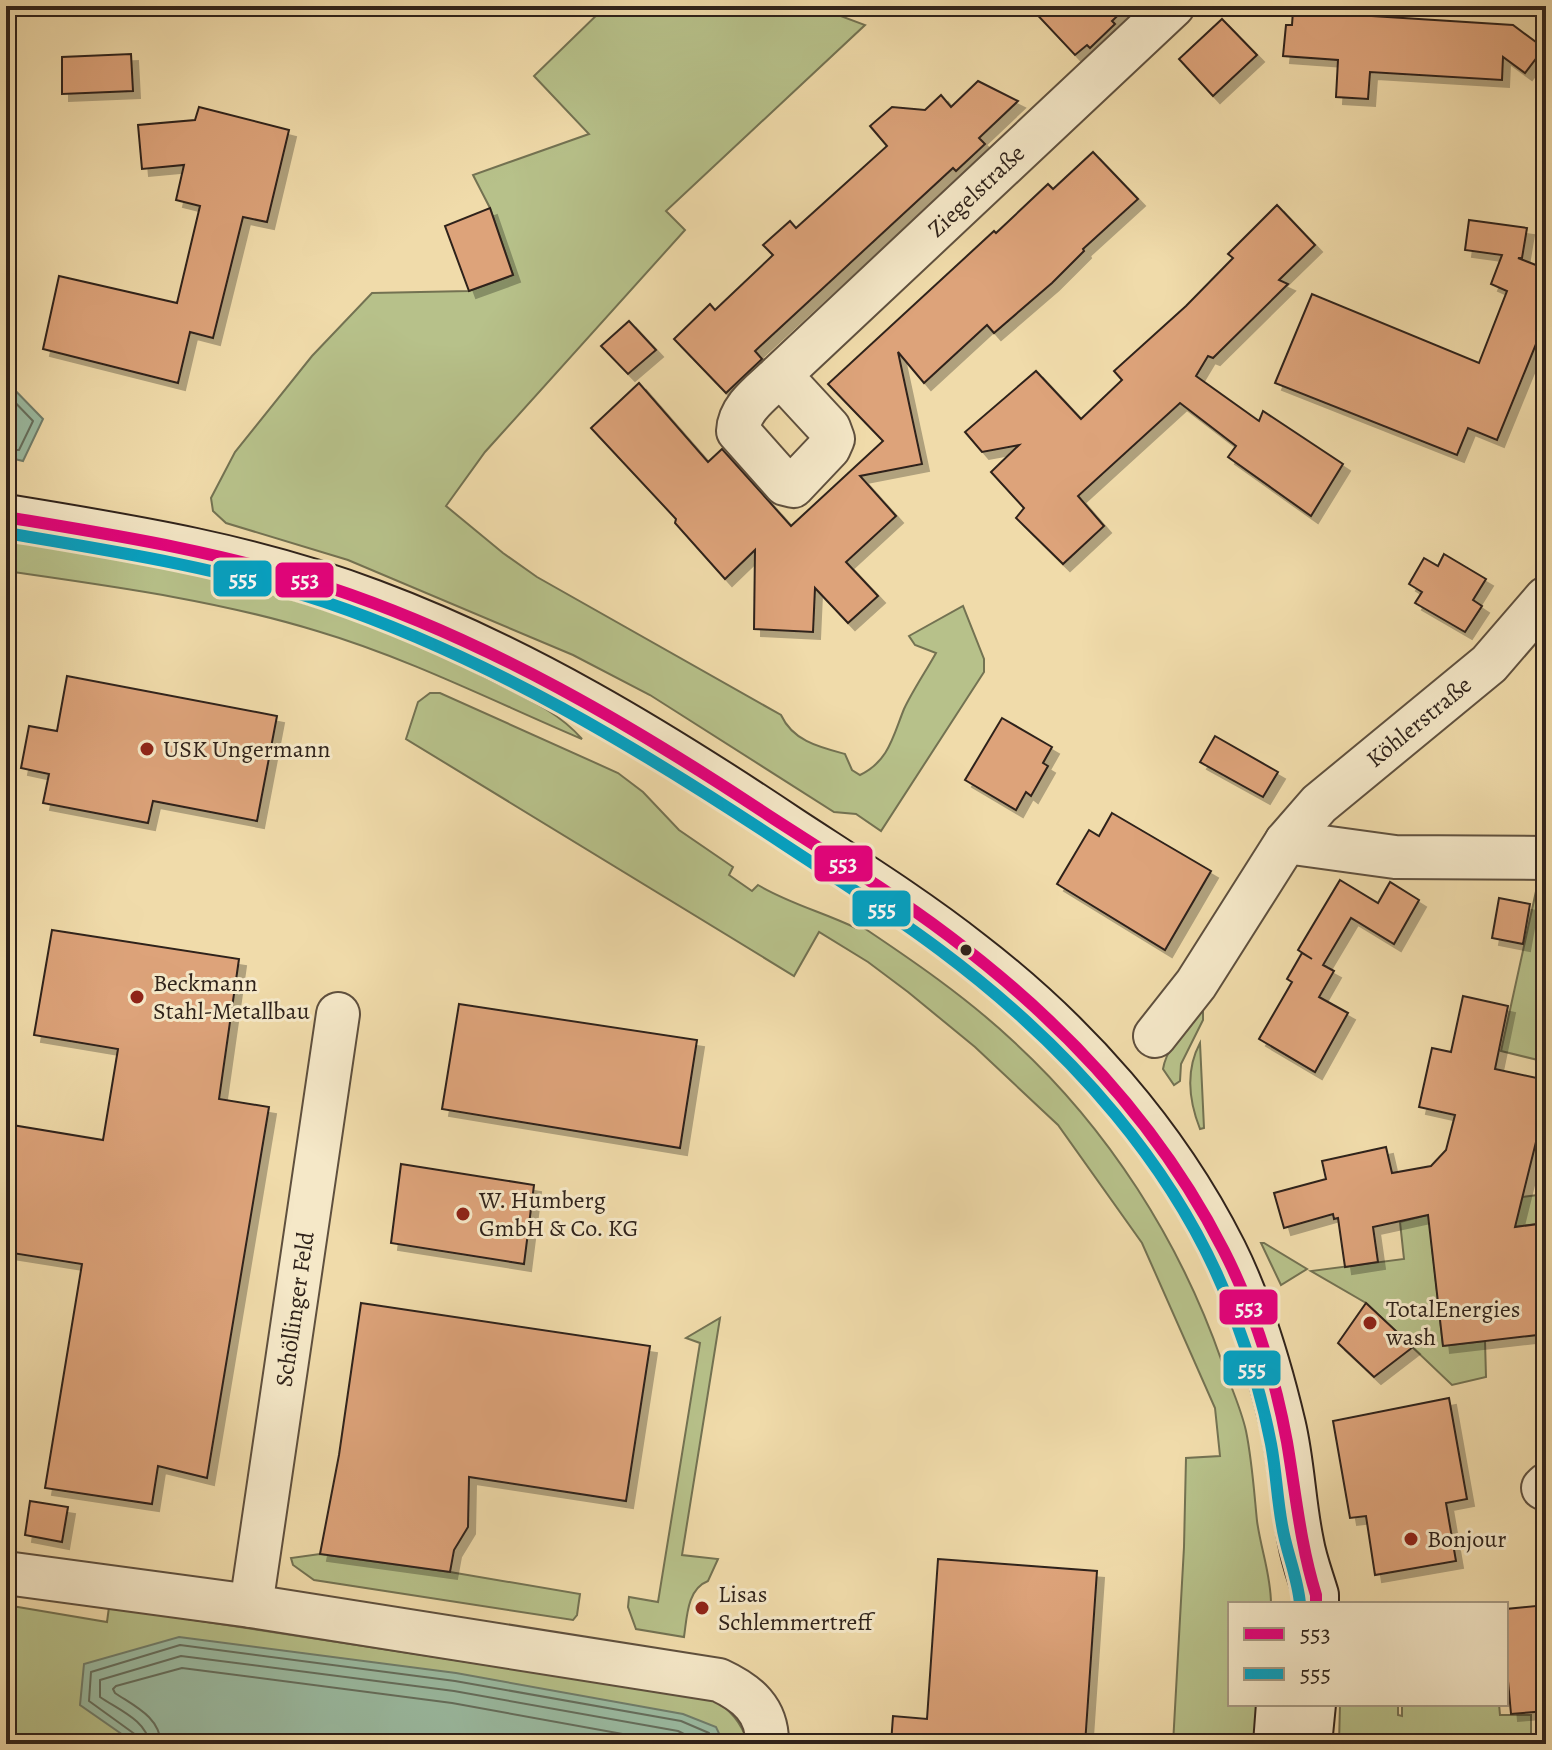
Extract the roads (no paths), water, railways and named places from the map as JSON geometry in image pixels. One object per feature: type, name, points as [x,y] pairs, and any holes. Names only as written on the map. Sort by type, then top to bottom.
[{"type":"main road","points":[[6,517],[168,544],[278,572],[369,601],[449,633],[525,669],[681,757],[870,881],[969,951],[1070,1039],[1151,1132],[1192,1193],[1225,1254],[1260,1339],[1283,1427],[1300,1541],[1316,1602]]},
{"type":"main road","points":[[1285,1602],[1300,1541]]},
{"type":"main road","points":[[1276,1744],[1279,1706]]},
{"type":"main road","points":[[1309,1744],[1313,1706]]},
{"type":"street","name":"Ziegelstraße","points":[[780,375],[1173,6]]},
{"type":"street","name":"Köhlerstraße","points":[[1155,1036],[1196,984],[1286,842],[1319,804],[1489,664],[1546,598]]},
{"type":"street","points":[[1286,842],[1395,857],[1546,858]]},
{"type":"street","name":"Schöllinger Feld","points":[[251,1606],[338,1014]]},
{"type":"street","points":[[6,1573],[251,1606],[719,1680],[740,1690],[755,1703],[763,1719],[767,1744]]},
{"type":"water","points":[[6,381],[43,419],[23,461],[6,457]]},
{"type":"water","points":[[179,1637],[456,1673],[683,1714],[716,1727],[724,1744],[136,1744],[80,1705],[84,1664]]},
{"type":"place","name":"USK Ungermann","points":[[147,749]]},
{"type":"place","name":"Beckmann Stahl-Metallbau","points":[[137,997]]},
{"type":"place","name":"W. Humberg GmbH & Co. KG","points":[[463,1214]]},
{"type":"place","name":"TotalEnergies wash","points":[[1370,1323]]},
{"type":"place","name":"Bonjour","points":[[1411,1539]]},
{"type":"place","name":"Lisas Schlemmertreff","points":[[702,1608]]}]
